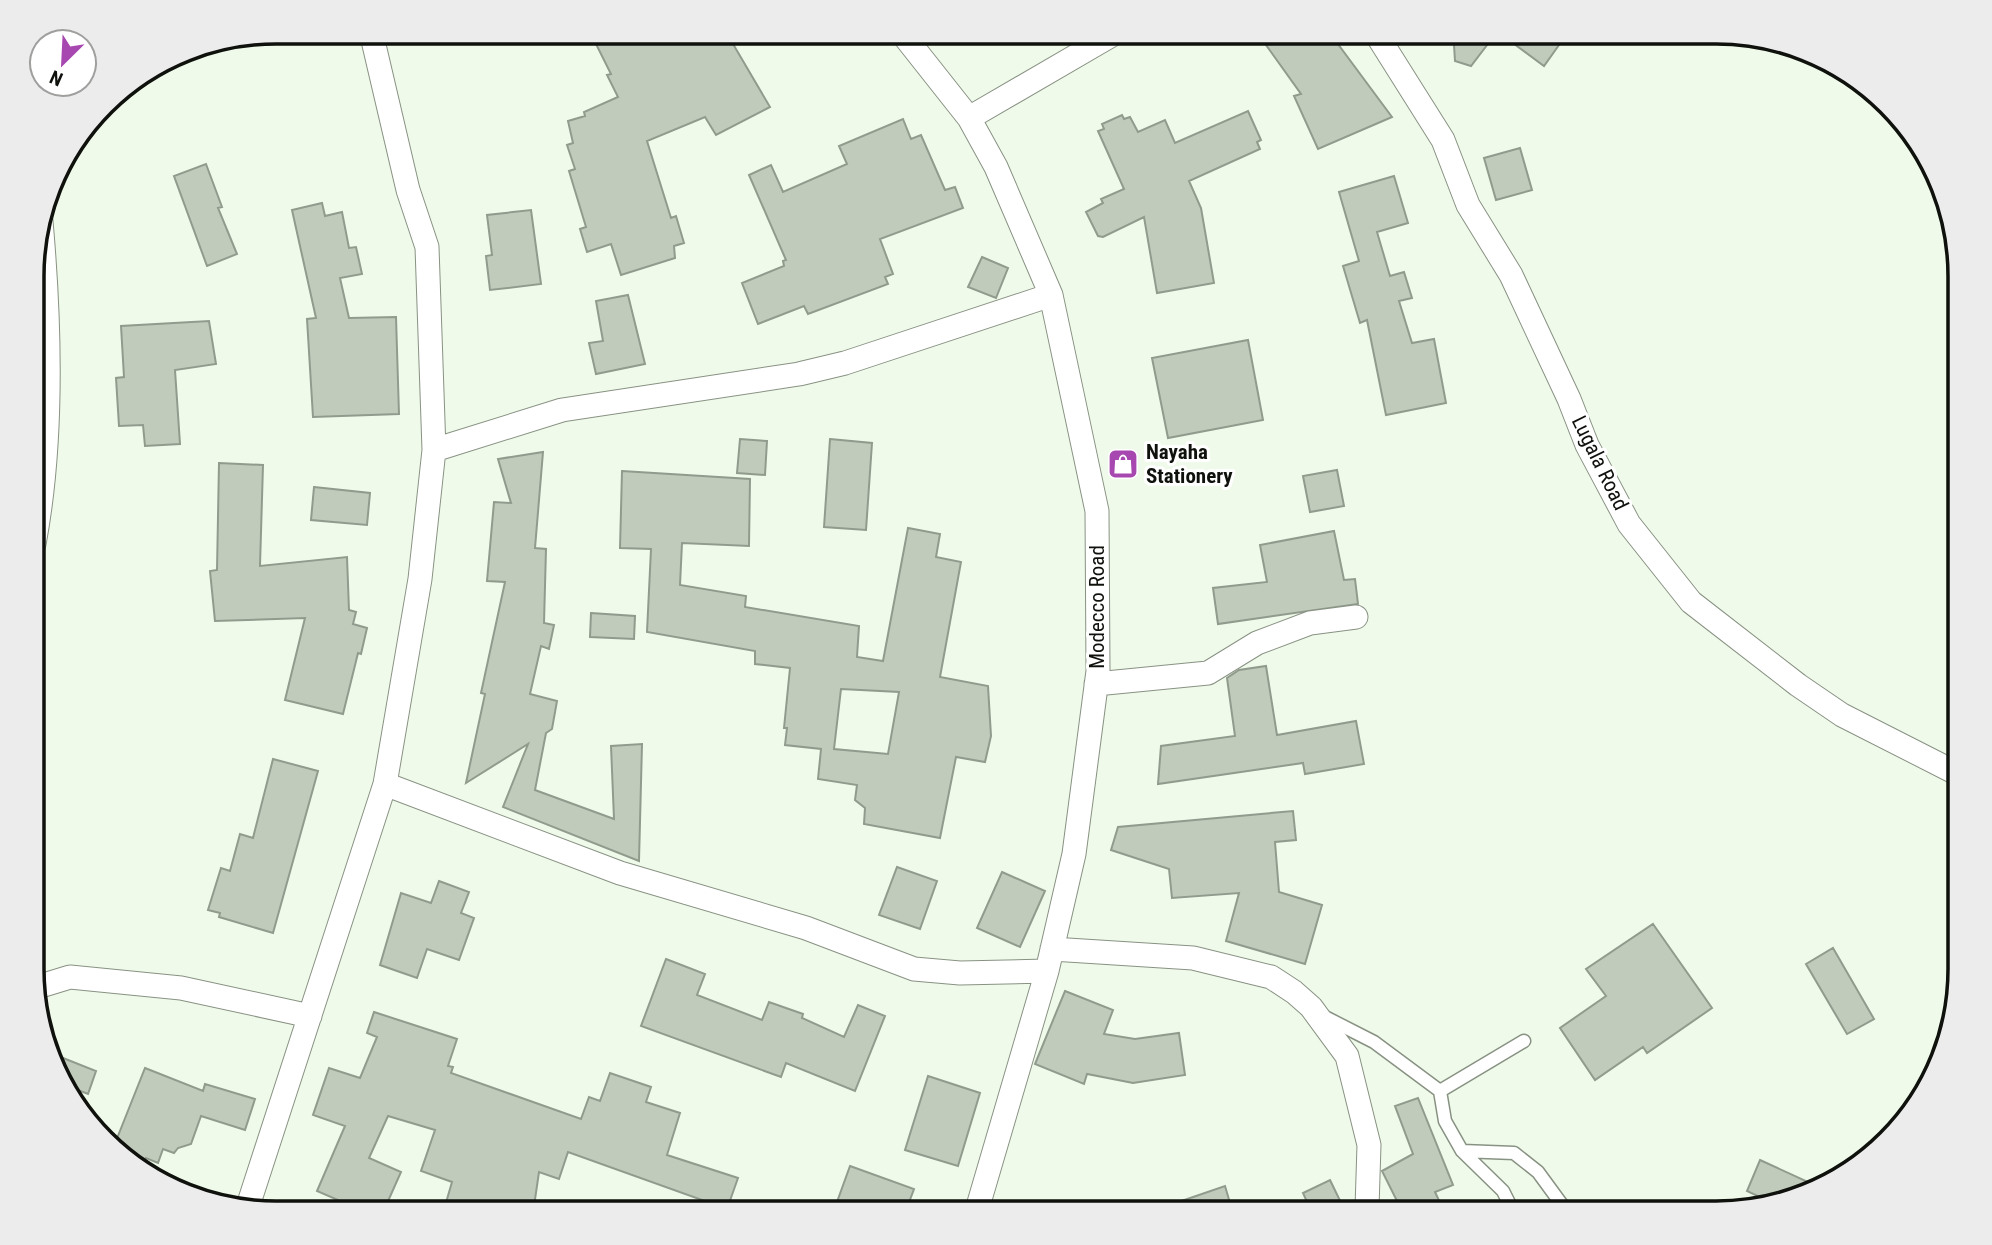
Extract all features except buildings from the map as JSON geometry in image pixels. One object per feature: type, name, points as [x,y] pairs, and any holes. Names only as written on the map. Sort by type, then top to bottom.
[{"type":"street","points":[[250,1199],[385,784],[421,579],[434,450],[427,247],[408,190],[374,44]]},
{"type":"street","name":"Modecco Road","points":[[910,44],[968,118],[996,167],[1051,295],[1097,511],[1096,684],[1074,854],[1049,960],[979,1201]]},
{"type":"street","points":[[968,118],[1096,44]]},
{"type":"street","name":"Lugala Road","points":[[1383,44],[1443,140],[1468,205],[1511,275],[1569,399],[1587,445],[1629,524],[1692,601],[1798,685],[1842,715],[1948,769]]},
{"type":"street","points":[[44,436],[48,304],[45,265]]},
{"type":"street","points":[[434,450],[562,410],[799,374],[845,363],[1051,295]]},
{"type":"street","points":[[1096,684],[1208,673],[1257,643],[1310,623],[1356,617]]},
{"type":"street","points":[[385,784],[620,873],[806,928],[843,945],[914,969],[960,973],[1049,960],[1193,958],[1271,977],[1294,992],[1315,1012],[1347,1056],[1369,1145],[1367,1201]]},
{"type":"street","points":[[45,985],[69,977],[181,988],[310,1016]]},
{"type":"lane","points":[[1315,1012],[1374,1042],[1440,1091],[1445,1121],[1462,1151],[1503,1191],[1508,1201]]},
{"type":"lane","points":[[1440,1091],[1524,1041]]},
{"type":"lane","points":[[1462,1151],[1514,1153],[1538,1172],[1559,1201]]},
{"type":"place","name":"Nayaha Stationery","points":[[1123,464]]}]
